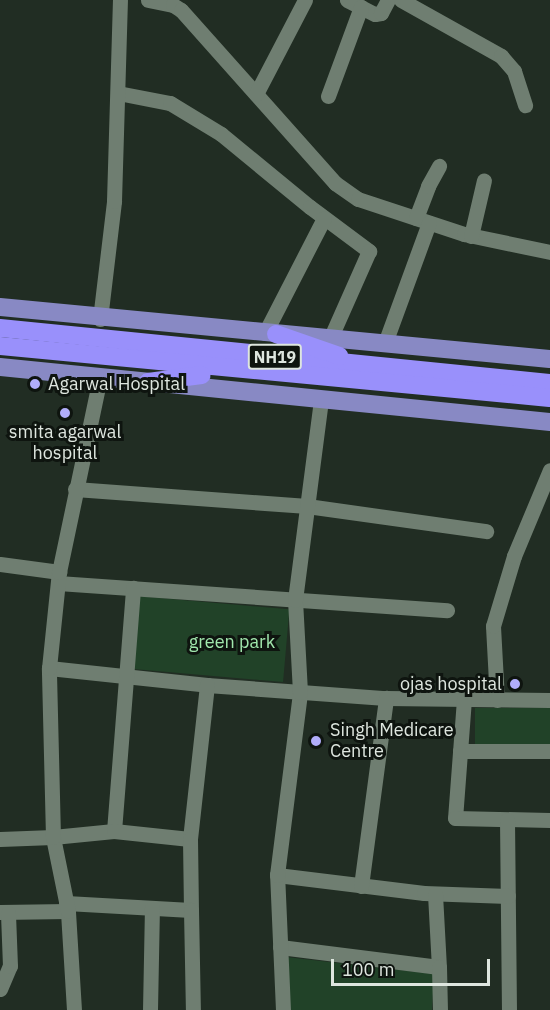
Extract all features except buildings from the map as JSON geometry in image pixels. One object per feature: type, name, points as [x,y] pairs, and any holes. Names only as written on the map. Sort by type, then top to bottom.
[{"type":"highway","name":"NH19","points":[[0,328],[550,383]]},
{"type":"highway","points":[[271,333],[367,366]]},
{"type":"highway","name":"NH19","points":[[0,346],[550,398]]},
{"type":"highway","points":[[148,382],[252,371]]},
{"type":"main road","points":[[0,307],[100,319],[550,359]]},
{"type":"main road","points":[[0,367],[550,422]]},
{"type":"street","points":[[100,319],[114,201],[120,0]]},
{"type":"street","points":[[148,0],[173,5],[181,10],[342,189],[358,200],[471,236],[550,252]]},
{"type":"street","points":[[256,94],[305,0]]},
{"type":"street","points":[[328,96],[354,3],[378,14],[388,0]]},
{"type":"street","points":[[401,0],[501,56],[514,71],[525,105]]},
{"type":"street","points":[[118,93],[170,103],[221,134],[324,218],[370,252],[330,339]]},
{"type":"street","points":[[385,344],[423,221],[428,186],[439,166]]},
{"type":"street","points":[[471,236],[484,180]]},
{"type":"street","points":[[271,333],[324,218]]},
{"type":"street","points":[[74,1010],[67,907],[53,837],[49,668],[58,578],[100,378]]},
{"type":"street","points":[[282,1010],[277,875],[300,692],[295,600],[321,399]]},
{"type":"street","points":[[497,700],[492,632],[514,556],[550,470]]},
{"type":"street","points":[[75,489],[307,506],[486,531]]},
{"type":"street","points":[[0,564],[58,578],[133,588],[295,600],[368,602],[447,610]]},
{"type":"street","points":[[114,831],[133,588]]},
{"type":"street","points":[[49,668],[207,685],[386,698],[550,700]]},
{"type":"street","points":[[193,1010],[190,839],[207,685]]},
{"type":"street","points":[[361,886],[386,698]]},
{"type":"street","points":[[464,699],[455,819],[550,820]]},
{"type":"street","points":[[460,751],[550,751]]},
{"type":"street","points":[[507,820],[509,1010]]},
{"type":"street","points":[[0,838],[53,837],[114,831],[190,839]]},
{"type":"street","points":[[277,875],[435,894],[508,896]]},
{"type":"street","points":[[435,894],[440,1010]]},
{"type":"street","points":[[0,989],[10,966],[4,912],[67,907],[191,910]]},
{"type":"street","points":[[150,1010],[152,908]]},
{"type":"street","points":[[280,947],[439,967]]},
{"type":"green space","name":"green park","points":[[137,596],[289,609],[283,682],[131,669]]},
{"type":"green space","points":[[475,708],[550,708],[550,746],[475,746]]},
{"type":"green space","points":[[286,957],[434,974],[432,1010],[289,1010]]},
{"type":"place","name":"Agarwal Hospital","points":[[35,384]]},
{"type":"place","name":"smita agarwal hospital","points":[[65,413]]},
{"type":"place","name":"ojas hospital","points":[[515,684]]},
{"type":"place","name":"Singh Medicare Centre","points":[[316,741]]}]
